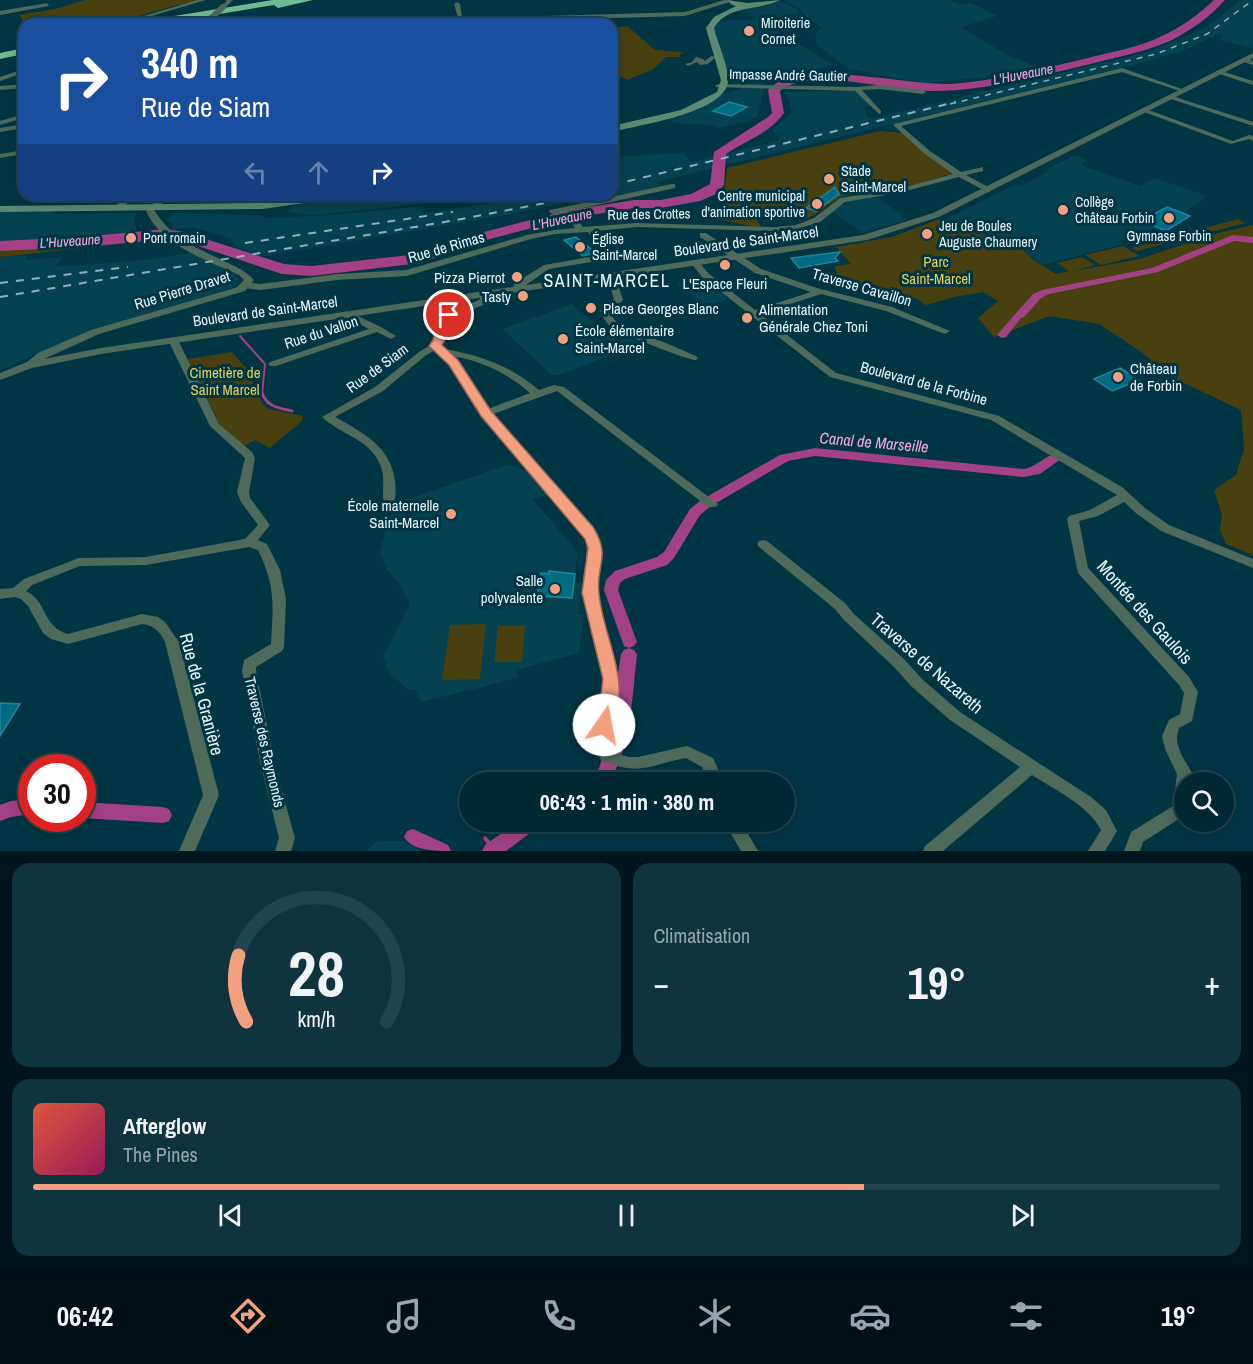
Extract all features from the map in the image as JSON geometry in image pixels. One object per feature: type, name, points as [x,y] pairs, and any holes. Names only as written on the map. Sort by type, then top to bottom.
[{"type":"highway","points":[[162,18],[289,0]]},
{"type":"highway","points":[[200,18],[309,0]]},
{"type":"highway","points":[[0,54],[18,50]]},
{"type":"main road","points":[[725,11],[755,1],[777,0]]},
{"type":"main road","points":[[618,127],[706,102],[721,93],[710,28],[716,18],[732,2],[744,5]]},
{"type":"main road","points":[[0,209],[263,206],[298,201]]},
{"type":"street","points":[[148,18],[176,6],[203,0]]},
{"type":"street","points":[[211,18],[230,0]]},
{"type":"street","points":[[542,18],[685,14],[710,9],[717,3],[732,2]]},
{"type":"street","points":[[457,4],[460,17],[464,18]]},
{"type":"street","points":[[0,13],[47,5]]},
{"type":"street","name":"Boulevard de Saint-Marcel","points":[[0,377],[29,365],[173,340],[842,242],[900,228],[936,215],[1173,98],[1253,55]]},
{"type":"street","points":[[702,56],[717,63]]},
{"type":"street","points":[[688,64],[694,63],[696,59],[701,60],[700,63],[717,63]]},
{"type":"street","points":[[1243,60],[1253,63]]},
{"type":"street","points":[[987,190],[959,176],[898,127],[1122,70],[1185,91]]},
{"type":"street","points":[[1218,72],[1253,83]]},
{"type":"street","points":[[0,79],[18,73]]},
{"type":"street","points":[[0,88],[18,86]]},
{"type":"street","name":"Impasse André Gautier","points":[[721,86],[857,89],[879,87],[923,92]]},
{"type":"street","points":[[857,89],[879,112]]},
{"type":"street","points":[[1173,98],[1253,124]]},
{"type":"street","points":[[1146,111],[1233,143],[1249,137],[1253,139]]},
{"type":"street","points":[[0,122],[18,117]]},
{"type":"street","points":[[0,130],[18,127]]},
{"type":"street","points":[[0,156],[18,154]]},
{"type":"street","name":"Rue des Crottes","points":[[581,230],[637,225],[774,229],[797,226],[817,220],[843,200],[898,191],[980,169]]},
{"type":"street","points":[[618,200],[672,186]]},
{"type":"street","points":[[117,208],[126,201]]},
{"type":"street","points":[[132,208],[135,205],[134,201]]},
{"type":"street","points":[[161,201],[155,208],[165,225],[165,230]]},
{"type":"street","points":[[553,212],[568,212],[612,201]]},
{"type":"street","name":"Rue Pierre Dravet","points":[[29,365],[42,355],[95,332],[232,292],[249,280],[242,273],[177,240],[154,220],[155,208]]},
{"type":"street","points":[[568,212],[581,230]]},
{"type":"street","points":[[516,289],[518,285],[547,267],[606,257],[591,229]]},
{"type":"street","name":"Rue de Rimas","points":[[245,285],[261,287],[337,277],[408,273],[539,235],[581,230]]},
{"type":"street","name":"Traverse Cavaillon","points":[[703,235],[758,271],[817,291],[889,309],[945,332]]},
{"type":"street","name":"Boulevard de la Forbine","points":[[695,263],[705,275],[833,375],[984,413],[1055,451],[1125,496],[1141,511],[1166,528],[1253,564]]},
{"type":"street","points":[[610,275],[619,300],[605,311],[607,317],[628,334],[693,358]]},
{"type":"street","points":[[753,313],[817,291]]},
{"type":"street","points":[[484,294],[485,299],[482,302],[444,318],[439,349],[454,363],[486,413],[588,531],[596,548],[590,593],[612,679],[608,710],[599,740],[606,756],[622,764],[639,764],[687,752],[708,763],[712,772]]},
{"type":"street","points":[[347,314],[391,336]]},
{"type":"street","name":"Rue du Vallon","points":[[273,364],[378,329]]},
{"type":"street","points":[[0,594],[18,591],[28,582],[79,562],[146,561],[249,543],[264,525],[244,499],[243,492],[250,458],[215,426],[173,340]]},
{"type":"street","points":[[439,349],[478,357],[516,377],[537,394]]},
{"type":"street","name":"Rue de Siam","points":[[389,505],[390,481],[385,459],[371,443],[327,417],[379,389],[422,354],[439,349]]},
{"type":"street","points":[[486,413],[560,388],[708,501]]},
{"type":"street","name":"Montée des Gaulois","points":[[1125,496],[1094,513],[1073,519],[1080,565],[1082,570],[1184,681],[1191,692],[1187,717],[1174,724],[1170,731],[1172,753],[1185,773],[1180,810],[1137,837],[1132,851]]},
{"type":"street","name":"Traverse des Raymonds","points":[[249,543],[263,547],[274,570],[280,599],[277,647],[249,664],[249,671],[285,845]]},
{"type":"street","name":"Traverse de Nazareth","points":[[763,544],[840,606],[849,618],[955,716],[1086,802],[1101,815],[1109,831],[1096,851]]},
{"type":"street","name":"Rue de la Granière","points":[[18,591],[28,597],[49,632],[60,639],[81,636],[142,619],[153,619],[164,627],[172,642],[211,795],[187,851]]},
{"type":"street","points":[[931,851],[1031,767]]},
{"type":"street","points":[[738,832],[750,851]]},
{"type":"shaded area","points":[[784,0],[950,0],[960,5],[971,3],[997,16],[961,27],[1009,56],[1036,66],[978,78],[921,83],[849,69],[817,45],[815,36],[821,27],[801,9]]},
{"type":"shaded area","points":[[1241,0],[1253,0],[1253,48],[1219,40],[1224,35],[1219,34],[1179,52],[1124,67],[656,182],[660,186],[618,196],[618,157],[683,153],[692,162],[780,140],[772,130],[792,113],[784,92],[853,90],[870,104],[864,107],[866,116],[870,119],[1151,51],[1205,28]]},
{"type":"shaded area","points":[[781,1],[797,9],[798,14],[759,20],[833,65],[770,79],[765,83],[758,116],[749,121],[718,128],[711,125],[674,123],[665,117],[705,105],[725,93],[740,89],[740,85],[729,82],[713,27],[715,21],[756,19],[738,10]]},
{"type":"shaded area","name":"Collège Château Forbin","points":[[1075,155],[1087,160],[1080,165],[1140,186],[1154,178],[1208,196],[1183,213],[1167,207],[1143,221],[1166,230],[1181,223],[1166,231],[1160,232],[1152,229],[1137,237],[1120,241],[1123,244],[1042,265],[1018,246],[943,221],[1016,184],[1023,185]]},
{"type":"shaded area","points":[[877,196],[907,220],[863,233],[832,211],[850,200]]},
{"type":"shaded area","points":[[319,201],[450,201],[313,215],[286,212],[295,205]]},
{"type":"shaded area","points":[[507,201],[573,201],[511,214],[260,257],[234,246],[231,238],[192,227],[172,230],[173,224],[167,220],[174,213],[260,215],[266,218],[332,215],[422,206],[424,213]]},
{"type":"shaded area","points":[[50,210],[56,214],[136,213],[131,234],[0,242],[0,212]]},
{"type":"shaded area","points":[[192,253],[237,275],[240,282],[232,288],[92,330],[0,370],[0,257],[26,255],[25,260],[62,257],[56,267],[143,260]]},
{"type":"shaded area","points":[[701,277],[728,299],[704,307],[677,283]]},
{"type":"shaded area","name":"École élémentaire Saint-Marcel","points":[[572,304],[590,320],[604,325],[603,329],[617,342],[628,337],[640,344],[558,375],[552,375],[502,329]]},
{"type":"shaded area","points":[[513,463],[510,465],[529,472],[548,494],[533,500],[578,552],[574,582],[582,583],[578,614],[584,615],[579,653],[516,670],[518,677],[421,702],[415,690],[409,690],[389,673],[383,656],[410,605],[404,591],[386,568],[380,551],[394,504]]},
{"type":"shaded area","points":[[378,841],[403,841],[421,851],[366,851]]},
{"type":"green space","points":[[85,0],[201,0],[134,18],[21,18],[19,15],[55,9]]},
{"type":"green space","points":[[627,26],[655,50],[682,52],[679,57],[666,57],[652,70],[627,80],[618,76],[618,27]]},
{"type":"green space","name":"Stade Saint-Marcel","points":[[880,131],[902,133],[954,173],[917,184],[840,197],[814,215],[800,221],[794,213],[756,218],[761,227],[755,227],[704,216],[722,212],[727,168]]},
{"type":"green space","name":"Parc Saint-Marcel","points":[[940,219],[969,231],[1018,246],[1056,274],[1069,271],[1057,263],[1082,257],[1095,265],[1073,271],[1140,259],[1218,233],[1253,225],[1253,555],[1226,544],[1220,530],[1222,515],[1214,490],[1236,475],[1244,449],[1241,410],[1169,376],[1140,351],[1099,324],[1050,316],[994,337],[978,318],[998,301],[983,292],[926,305],[918,299],[838,280],[835,266],[851,264],[836,247],[891,237]]},
{"type":"green space","points":[[1238,219],[1245,223],[1137,251],[1131,248]]},
{"type":"green space","points":[[158,232],[165,239],[0,257],[0,245]]},
{"type":"green space","points":[[1123,246],[1139,256],[1101,265],[1085,255]]},
{"type":"green space","name":"Cimetière de Saint Marcel","points":[[232,352],[246,368],[263,405],[269,409],[303,416],[302,421],[270,448],[255,440],[244,446],[220,425],[187,359]]},
{"type":"green space","points":[[486,624],[480,679],[442,680],[450,625]]},
{"type":"green space","points":[[525,625],[522,662],[494,662],[498,626]]},
{"type":"building","points":[[729,102],[747,107],[731,116],[713,111]]},
{"type":"building","points":[[835,187],[839,194],[816,211],[806,208]]},
{"type":"building","name":"Gymnase Forbin","points":[[1167,207],[1190,216],[1166,231],[1142,221]]},
{"type":"building","name":"Église Saint-Marcel","points":[[576,237],[594,253],[583,256],[564,240]]},
{"type":"building","points":[[840,252],[835,258],[838,261],[799,268],[791,258]]},
{"type":"building","name":"Château de Forbin","points":[[1120,368],[1139,380],[1112,391],[1094,379]]},
{"type":"building","name":"Salle polyvalente","points":[[549,571],[575,574],[572,598],[537,596],[541,573],[549,574]]},
{"type":"building","points":[[0,703],[20,704],[0,736]]},
{"type":"waterway","name":"L'Huveaune","points":[[0,246],[82,242],[166,234],[179,235],[282,269],[312,271],[420,258],[485,236],[565,215],[634,204],[661,204],[695,198],[711,191],[717,185],[721,152],[759,131],[773,120],[778,113],[774,90],[784,82],[818,77],[931,88],[1010,79],[1114,55],[1160,41],[1192,23],[1220,0]]},
{"type":"waterway","name":"Canal de Marseille","points":[[1020,315],[1037,296],[1046,292],[1155,270],[1233,238],[1253,240]]},
{"type":"waterway","name":"Canal de Marseille","points":[[1002,335],[1016,319]]},
{"type":"waterway","points":[[240,336],[265,364],[262,393]]},
{"type":"waterway","points":[[262,393],[270,404],[292,411]]},
{"type":"waterway","name":"Canal de Marseille","points":[[629,642],[611,590],[613,580],[620,575],[662,561],[669,555],[695,512],[706,503],[784,458],[815,452],[1024,473],[1036,471],[1059,456]]},
{"type":"waterway","name":"Canal de Marseille","points":[[606,772],[617,741],[629,654]]},
{"type":"waterway","name":"Canal de Marseille","points":[[0,813],[18,808]]},
{"type":"waterway","name":"Canal de Marseille","points":[[96,811],[163,815]]},
{"type":"waterway","name":"Canal de Marseille","points":[[491,851],[517,832]]},
{"type":"waterway","name":"Canal de Marseille","points":[[413,837],[442,851]]},
{"type":"waterway","points":[[485,838],[495,851]]},
{"type":"railway","points":[[950,104],[1156,54],[1207,34],[1253,0]]},
{"type":"railway","points":[[618,184],[956,102]]},
{"type":"railway","points":[[0,297],[556,201]]},
{"type":"railway","points":[[245,243],[453,212]]},
{"type":"railway","points":[[0,283],[128,267]]},
{"type":"place","name":"Miroiterie Cornet","points":[[749,31]]},
{"type":"place","name":"Stade Saint-Marcel","points":[[829,179]]},
{"type":"place","name":"Centre municipal d'animation sportive","points":[[817,204]]},
{"type":"place","name":"Collège Château Forbin","points":[[1063,210]]},
{"type":"place","name":"Gymnase Forbin","points":[[1169,218]]},
{"type":"place","name":"Jeu de Boules Auguste Chaumery","points":[[927,234]]},
{"type":"place","name":"Pont romain","points":[[131,238]]},
{"type":"place","name":"Église Saint-Marcel","points":[[580,247]]},
{"type":"place","name":"L'Espace Fleuri","points":[[725,265]]},
{"type":"place","name":"Pizza Pierrot","points":[[517,277]]},
{"type":"place","name":"Tasty","points":[[523,296]]},
{"type":"place","name":"Place Georges Blanc","points":[[591,308]]},
{"type":"place","name":"Alimentation Générale Chez Toni","points":[[747,318]]},
{"type":"place","name":"École élémentaire Saint-Marcel","points":[[563,339]]},
{"type":"place","name":"Château de Forbin","points":[[1118,377]]},
{"type":"place","name":"École maternelle Saint-Marcel","points":[[451,514]]},
{"type":"place","name":"Salle polyvalente","points":[[555,589]]},
{"type":"district","name":"SAINT-MARCEL","points":[[607,280]]},
{"type":"route","points":[[449,315],[442,320],[436,346],[454,363],[486,413],[588,531],[596,548],[590,593],[612,679],[604,725]]}]
